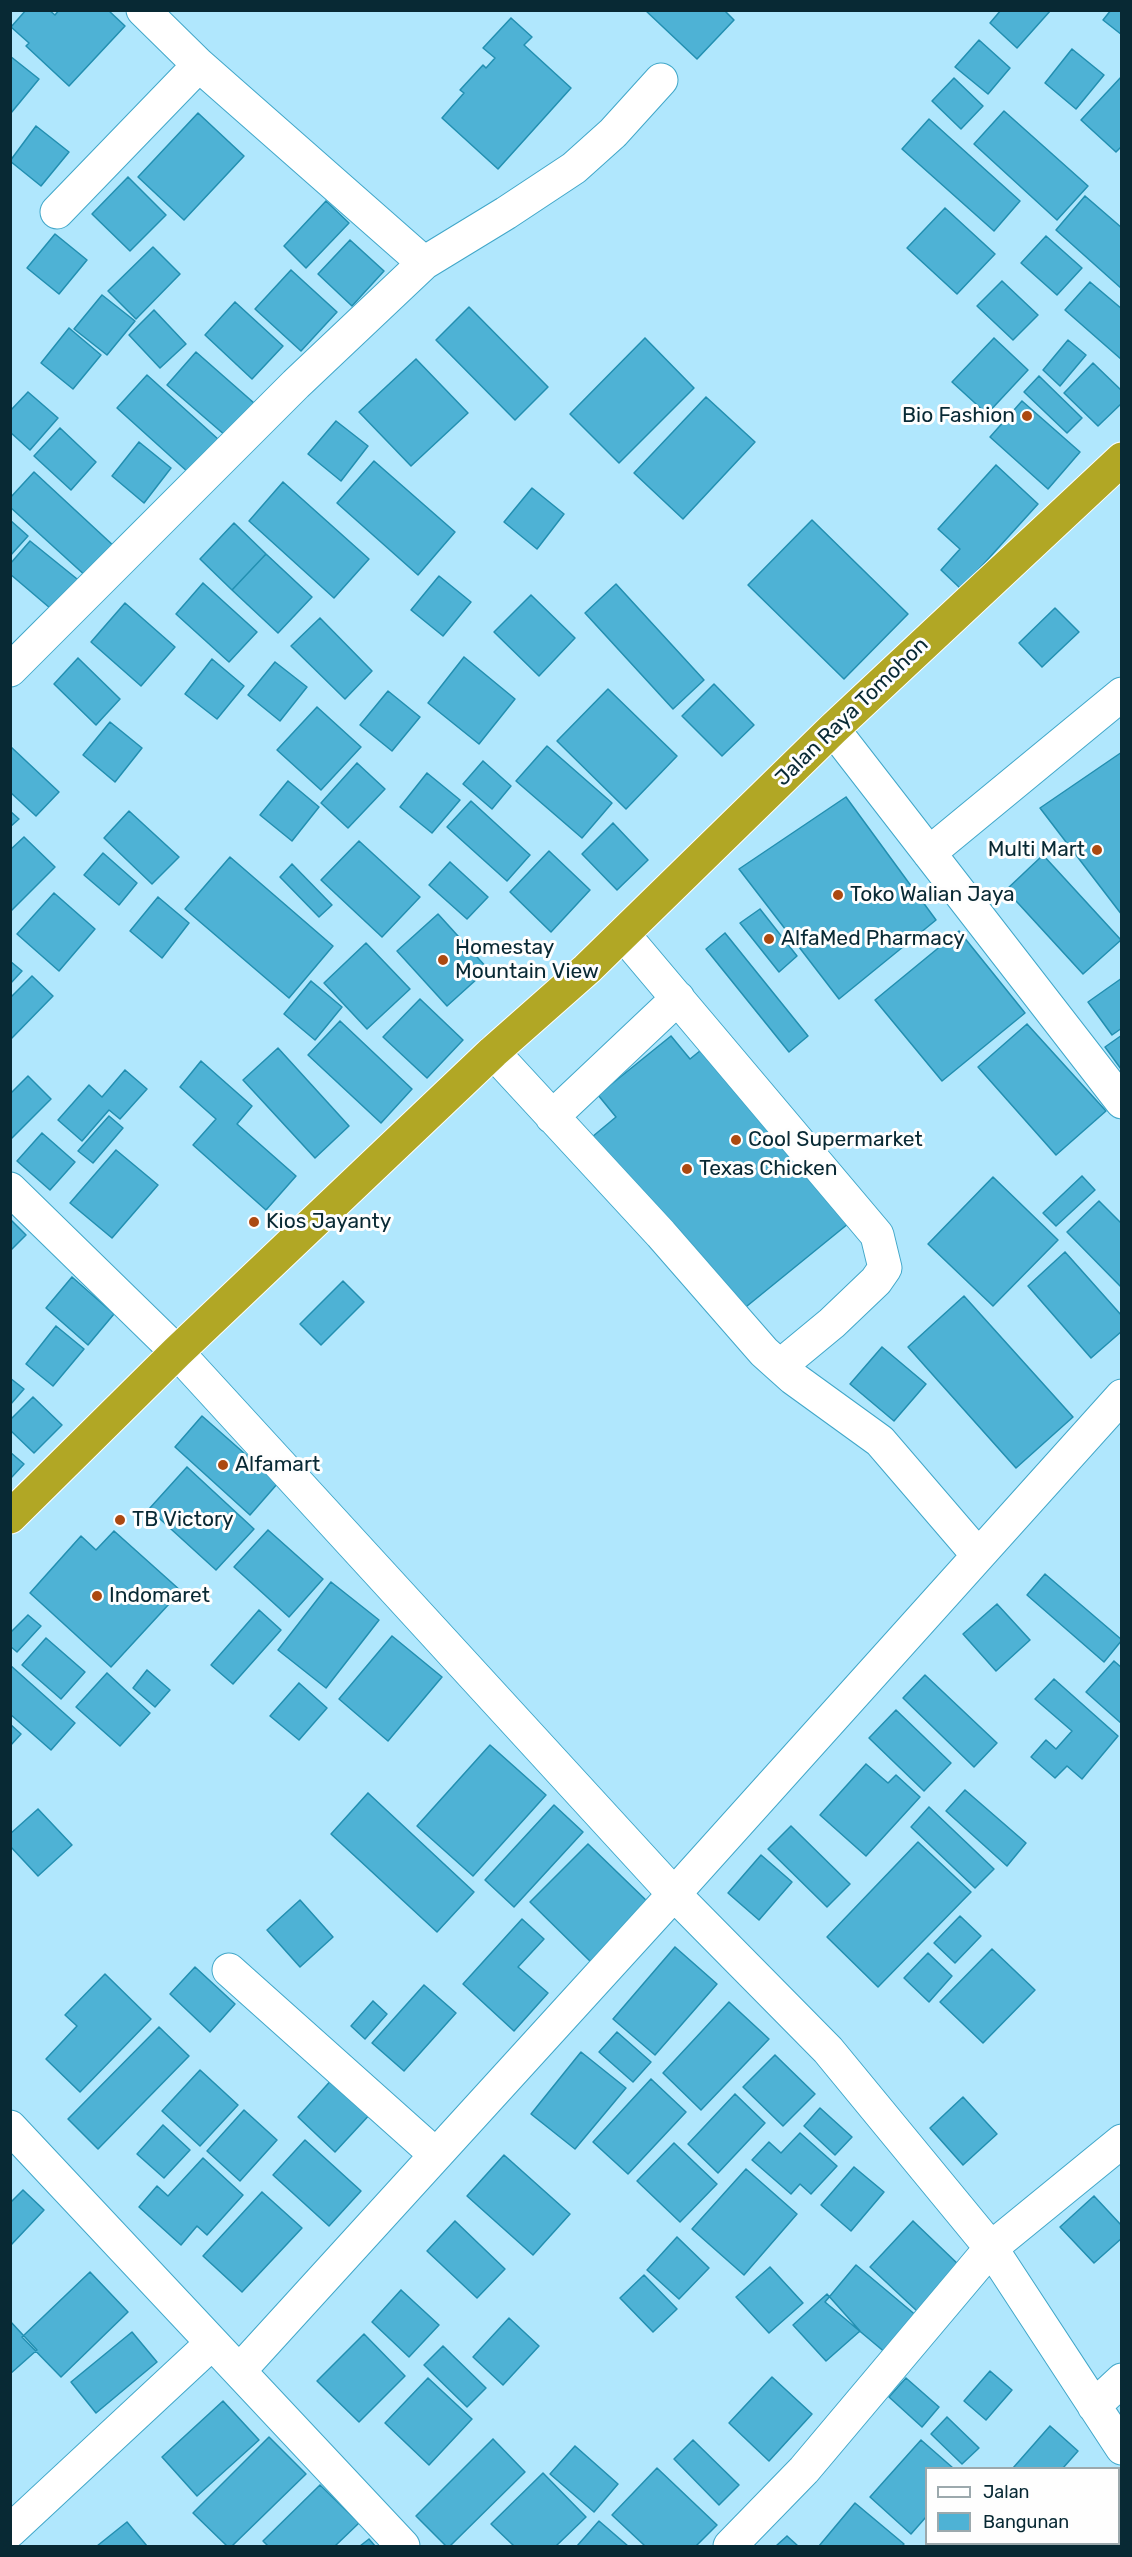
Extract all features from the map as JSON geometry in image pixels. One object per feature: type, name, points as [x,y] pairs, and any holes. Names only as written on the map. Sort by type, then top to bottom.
[{"type":"highway","name":"Jalan Raya Tomohon","points":[[10,1517],[177,1352],[493,1052],[587,969],[833,729],[1122,459]]},
{"type":"street","points":[[143,10],[198,65],[424,263]]},
{"type":"street","points":[[57,212],[198,65]]},
{"type":"street","points":[[10,670],[296,384],[424,263],[574,168],[613,133],[661,80]]},
{"type":"street","points":[[929,853],[1122,694]]},
{"type":"street","points":[[833,729],[1122,1102]]},
{"type":"street","points":[[623,934],[877,1235],[885,1268],[876,1281],[832,1323],[780,1366]]},
{"type":"street","points":[[552,1117],[678,998]]},
{"type":"street","points":[[493,1052],[660,1234],[764,1352],[880,1442],[978,1556]]},
{"type":"street","points":[[10,1189],[177,1352],[674,1894],[828,2050],[991,2248],[1122,2448]]},
{"type":"street","points":[[240,2370],[674,1894],[1122,1396]]},
{"type":"street","points":[[229,1970],[436,2155]]},
{"type":"street","points":[[10,2127],[211,2344],[240,2370],[403,2547]]},
{"type":"street","points":[[730,2547],[804,2470],[991,2248],[1122,2141]]},
{"type":"street","points":[[10,2531],[211,2344]]},
{"type":"street","points":[[1094,2406],[1122,2380]]},
{"type":"building","points":[[26,10],[49,10],[55,15],[59,10],[108,10],[125,26],[69,86],[26,46],[29,43],[11,27]]},
{"type":"building","points":[[645,10],[724,10],[734,20],[697,59]]},
{"type":"building","points":[[1001,10],[1051,10],[1017,48],[990,23]]},
{"type":"building","points":[[1111,10],[1122,10],[1122,35],[1103,20]]},
{"type":"building","points":[[511,18],[532,37],[524,45],[571,88],[498,169],[442,118],[464,93],[460,90],[483,65],[486,68],[495,58],[483,48]]},
{"type":"building","points":[[979,40],[1010,68],[988,94],[955,67]]},
{"type":"building","points":[[1072,49],[1104,75],[1076,109],[1045,83]]},
{"type":"building","points":[[10,56],[39,79],[11,113],[10,113]]},
{"type":"building","points":[[1122,76],[1122,146],[1116,152],[1081,120]]},
{"type":"building","points":[[954,78],[983,106],[961,129],[932,101]]},
{"type":"building","points":[[1004,111],[1088,186],[1057,220],[974,144]]},
{"type":"building","points":[[198,113],[244,156],[184,220],[138,177]]},
{"type":"building","points":[[929,119],[1020,201],[994,231],[902,149]]},
{"type":"building","points":[[36,126],[69,152],[41,186],[10,161]]},
{"type":"building","points":[[128,177],[166,215],[130,251],[92,214]]},
{"type":"building","points":[[1085,196],[1122,228],[1122,289],[1056,230]]},
{"type":"building","points":[[326,201],[349,223],[306,268],[284,246]]},
{"type":"building","points":[[945,208],[995,254],[957,294],[907,248]]},
{"type":"building","points":[[55,234],[87,260],[59,294],[27,268]]},
{"type":"building","points":[[1046,236],[1082,268],[1057,295],[1021,263]]},
{"type":"building","points":[[350,240],[384,271],[352,306],[318,274]]},
{"type":"building","points":[[153,247],[180,274],[136,319],[108,291]]},
{"type":"building","points":[[291,270],[337,312],[301,351],[255,309]]},
{"type":"building","points":[[1002,281],[1038,315],[1013,340],[977,306]]},
{"type":"building","points":[[1090,282],[1122,309],[1122,360],[1065,310]]},
{"type":"building","points":[[102,295],[135,321],[107,355],[74,329]]},
{"type":"building","points":[[235,302],[283,346],[252,379],[205,335]]},
{"type":"building","points":[[469,307],[548,387],[515,420],[436,340]]},
{"type":"building","points":[[154,310],[186,344],[160,368],[129,335]]},
{"type":"building","points":[[69,328],[101,355],[73,389],[41,363]]},
{"type":"building","points":[[645,338],[694,388],[619,463],[570,414]]},
{"type":"building","points":[[994,338],[1028,370],[987,414],[952,382]]},
{"type":"building","points":[[1068,340],[1086,355],[1060,386],[1043,370]]},
{"type":"building","points":[[196,352],[254,403],[226,436],[167,385]]},
{"type":"building","points":[[416,359],[468,413],[411,466],[359,412]]},
{"type":"building","points":[[1093,363],[1122,391],[1122,403],[1098,426],[1064,393]]},
{"type":"building","points":[[147,375],[219,440],[189,473],[117,408]]},
{"type":"building","points":[[1039,376],[1082,418],[1067,433],[1024,392]]},
{"type":"building","points":[[28,392],[58,418],[30,450],[10,432],[10,411]]},
{"type":"building","points":[[706,397],[755,442],[683,519],[634,473]]},
{"type":"building","points":[[1022,401],[1080,452],[1048,489],[990,437]]},
{"type":"building","points":[[336,421],[368,446],[341,481],[308,454]]},
{"type":"building","points":[[60,428],[96,462],[71,490],[34,456]]},
{"type":"building","points":[[139,442],[171,468],[144,503],[112,476]]},
{"type":"building","points":[[374,461],[455,532],[418,575],[337,503]]},
{"type":"building","points":[[996,465],[1038,504],[961,589],[941,570],[960,549],[938,529]]},
{"type":"building","points":[[34,472],[116,548],[88,578],[10,507],[10,498]]},
{"type":"building","points":[[283,482],[369,559],[334,598],[249,521]]},
{"type":"building","points":[[532,488],[564,514],[537,549],[504,522]]},
{"type":"building","points":[[10,520],[28,536],[10,556]]},
{"type":"building","points":[[812,520],[908,614],[844,679],[748,585]]},
{"type":"building","points":[[234,523],[266,554],[232,590],[200,559]]},
{"type":"building","points":[[30,541],[82,583],[57,614],[10,574],[10,564]]},
{"type":"building","points":[[266,554],[312,597],[278,633],[232,590]]},
{"type":"building","points":[[439,576],[471,602],[443,636],[411,610]]},
{"type":"building","points":[[203,583],[257,632],[229,662],[176,614]]},
{"type":"building","points":[[616,584],[704,680],[673,709],[585,613]]},
{"type":"building","points":[[531,595],[575,638],[539,676],[494,632]]},
{"type":"building","points":[[125,603],[175,647],[141,686],[91,642]]},
{"type":"building","points":[[1055,608],[1079,632],[1042,667],[1019,643]]},
{"type":"building","points":[[320,618],[372,671],[345,699],[291,646]]},
{"type":"building","points":[[464,657],[515,699],[479,744],[428,703]]},
{"type":"building","points":[[78,658],[120,699],[96,725],[54,684]]},
{"type":"building","points":[[212,659],[244,686],[217,719],[185,694]]},
{"type":"building","points":[[275,662],[307,687],[280,721],[248,695]]},
{"type":"building","points":[[714,684],[754,725],[722,756],[682,716]]},
{"type":"building","points":[[608,689],[677,756],[626,809],[557,741]]},
{"type":"building","points":[[388,691],[420,717],[392,751],[360,725]]},
{"type":"building","points":[[317,707],[361,747],[321,790],[277,750]]},
{"type":"building","points":[[110,722],[142,748],[115,782],[83,755]]},
{"type":"building","points":[[10,746],[59,792],[36,816],[10,792]]},
{"type":"building","points":[[547,746],[612,803],[582,838],[516,781]]},
{"type":"building","name":"Multi Mart","points":[[1122,752],[1122,915],[1040,808]]},
{"type":"building","points":[[483,761],[511,786],[492,809],[463,784]]},
{"type":"building","points":[[357,763],[385,789],[348,828],[321,803]]},
{"type":"building","points":[[427,773],[460,800],[432,833],[400,807]]},
{"type":"building","points":[[288,781],[319,807],[292,841],[260,815]]},
{"type":"building","name":"Toko Walian Jaya","points":[[846,797],[936,920],[839,999],[739,869]]},
{"type":"building","points":[[471,801],[530,855],[507,881],[447,827]]},
{"type":"building","points":[[10,811],[19,819],[10,827]]},
{"type":"building","points":[[129,811],[179,857],[152,884],[104,838]]},
{"type":"building","points":[[613,823],[648,860],[617,890],[582,854]]},
{"type":"building","points":[[24,837],[55,867],[10,912],[10,850]]},
{"type":"building","points":[[359,841],[420,897],[382,937],[321,880]]},
{"type":"building","points":[[549,851],[590,890],[551,932],[510,892]]},
{"type":"building","points":[[103,853],[137,883],[119,905],[84,875]]},
{"type":"building","points":[[1043,855],[1121,940],[1083,974],[1006,890]]},
{"type":"building","points":[[230,857],[333,946],[289,998],[185,909]]},
{"type":"building","points":[[450,862],[488,897],[467,919],[429,885]]},
{"type":"building","points":[[292,864],[332,905],[319,917],[280,877]]},
{"type":"building","points":[[54,893],[95,929],[59,971],[17,934]]},
{"type":"building","points":[[158,897],[189,923],[162,958],[130,931]]},
{"type":"building","name":"AlfaMed Pharmacy","points":[[760,909],[797,956],[779,972],[740,923]]},
{"type":"building","name":"Homestay Mountain View","points":[[438,914],[488,969],[447,1006],[397,951]]},
{"type":"building","points":[[959,931],[1025,1013],[942,1081],[875,1000]]},
{"type":"building","points":[[725,933],[808,1036],[789,1052],[706,949]]},
{"type":"building","points":[[366,943],[410,989],[367,1029],[324,983]]},
{"type":"building","points":[[10,961],[22,971],[10,984]]},
{"type":"building","points":[[32,976],[53,996],[10,1040],[10,998]]},
{"type":"building","points":[[1122,978],[1122,1028],[1112,1035],[1088,1002]]},
{"type":"building","points":[[311,981],[342,1007],[315,1040],[284,1014]]},
{"type":"building","points":[[420,999],[463,1040],[427,1078],[383,1037]]},
{"type":"building","points":[[340,1021],[412,1089],[381,1123],[308,1055]]},
{"type":"building","points":[[1027,1024],[1106,1111],[1056,1155],[978,1067]]},
{"type":"building","points":[[1122,1035],[1122,1069],[1121,1069],[1105,1047]]},
{"type":"building","points":[[671,1036],[690,1059],[711,1042],[854,1219],[736,1315],[592,1137],[616,1117],[598,1095]]},
{"type":"building","points":[[278,1048],[349,1126],[315,1158],[243,1080]]},
{"type":"building","points":[[201,1061],[252,1106],[237,1124],[296,1176],[266,1210],[193,1145],[216,1119],[180,1087]]},
{"type":"building","points":[[125,1070],[147,1089],[120,1119],[109,1110],[82,1141],[58,1120],[89,1085],[102,1097]]},
{"type":"building","points":[[28,1076],[51,1099],[11,1139],[10,1094]]},
{"type":"building","points":[[109,1116],[123,1128],[93,1163],[78,1151]]},
{"type":"building","points":[[42,1133],[75,1162],[50,1190],[17,1161]]},
{"type":"building","points":[[116,1150],[158,1185],[112,1238],[70,1203]]},
{"type":"building","points":[[1082,1176],[1095,1190],[1056,1226],[1043,1213]]},
{"type":"building","points":[[993,1177],[1058,1240],[993,1306],[928,1244]]},
{"type":"building","points":[[1099,1201],[1122,1224],[1122,1288],[1067,1232]]},
{"type":"building","points":[[10,1219],[26,1235],[10,1251]]},
{"type":"building","points":[[1065,1252],[1122,1316],[1122,1331],[1091,1358],[1028,1286]]},
{"type":"building","points":[[72,1277],[114,1314],[88,1345],[46,1308]]},
{"type":"building","points":[[343,1281],[364,1302],[321,1345],[300,1324]]},
{"type":"building","points":[[964,1296],[1073,1417],[1016,1468],[908,1347]]},
{"type":"building","points":[[56,1326],[84,1349],[53,1386],[26,1364]]},
{"type":"building","points":[[882,1347],[926,1384],[894,1421],[850,1384]]},
{"type":"building","points":[[10,1378],[24,1389],[10,1405]]},
{"type":"building","points":[[33,1397],[62,1425],[34,1453],[10,1430],[10,1420]]},
{"type":"building","points":[[202,1416],[278,1483],[250,1515],[175,1447]]},
{"type":"building","points":[[10,1452],[24,1464],[10,1479]]},
{"type":"building","points":[[187,1467],[254,1529],[216,1570],[149,1509]]},
{"type":"building","points":[[268,1530],[323,1579],[289,1617],[234,1567]]},
{"type":"building","points":[[114,1531],[181,1591],[111,1667],[30,1593],[81,1536],[96,1550]]},
{"type":"building","points":[[1045,1574],[1122,1640],[1104,1662],[1027,1595]]},
{"type":"building","points":[[331,1582],[379,1620],[326,1688],[278,1650]]},
{"type":"building","points":[[997,1604],[1030,1640],[996,1671],[963,1634]]},
{"type":"building","points":[[259,1610],[281,1630],[233,1684],[211,1665]]},
{"type":"building","points":[[28,1615],[41,1626],[17,1652],[10,1646],[10,1633]]},
{"type":"building","points":[[392,1636],[442,1677],[388,1741],[339,1699]]},
{"type":"building","points":[[46,1638],[85,1672],[61,1699],[22,1665]]},
{"type":"building","points":[[1114,1661],[1122,1668],[1122,1724],[1086,1692]]},
{"type":"building","points":[[10,1665],[75,1723],[51,1750],[10,1714]]},
{"type":"building","points":[[147,1670],[170,1690],[155,1707],[133,1688]]},
{"type":"building","points":[[107,1673],[150,1713],[120,1746],[76,1707]]},
{"type":"building","points":[[925,1675],[997,1743],[974,1767],[903,1698]]},
{"type":"building","points":[[1054,1679],[1118,1736],[1082,1779],[1067,1766],[1055,1778],[1031,1757],[1046,1740],[1056,1749],[1072,1731],[1035,1699]]},
{"type":"building","points":[[299,1683],[327,1708],[299,1740],[270,1716]]},
{"type":"building","points":[[896,1710],[951,1763],[924,1791],[869,1738]]},
{"type":"building","points":[[10,1724],[21,1734],[10,1746]]},
{"type":"building","points":[[490,1745],[546,1795],[473,1876],[417,1826]]},
{"type":"building","points":[[866,1764],[888,1783],[896,1775],[920,1797],[866,1856],[820,1815]]},
{"type":"building","points":[[965,1790],[1026,1843],[1007,1866],[946,1811]]},
{"type":"building","points":[[368,1793],[474,1892],[437,1932],[331,1834]]},
{"type":"building","points":[[554,1805],[583,1832],[514,1907],[485,1880]]},
{"type":"building","points":[[929,1807],[994,1869],[975,1888],[911,1827]]},
{"type":"building","points":[[38,1809],[72,1845],[38,1876],[10,1846],[10,1834]]},
{"type":"building","points":[[791,1826],[850,1884],[827,1907],[768,1849]]},
{"type":"building","points":[[918,1842],[971,1892],[878,1987],[827,1937]]},
{"type":"building","points":[[588,1844],[650,1904],[592,1963],[530,1902]]},
{"type":"building","points":[[761,1855],[792,1882],[759,1920],[728,1893]]},
{"type":"building","points":[[300,1900],[333,1937],[300,1967],[267,1930]]},
{"type":"building","points":[[960,1916],[981,1936],[955,1963],[934,1943]]},
{"type":"building","points":[[522,1919],[544,1939],[518,1967],[548,1993],[514,2031],[463,1984]]},
{"type":"building","points":[[675,1947],[717,1984],[655,2055],[613,2019]]},
{"type":"building","points":[[992,1949],[1035,1990],[983,2043],[940,2002]]},
{"type":"building","points":[[928,1953],[952,1976],[929,2002],[904,1978]]},
{"type":"building","points":[[195,1967],[235,2004],[210,2032],[170,1994]]},
{"type":"building","points":[[105,1974],[151,2019],[80,2092],[46,2059],[77,2026],[65,2015]]},
{"type":"building","points":[[424,1985],[456,2013],[404,2071],[372,2043]]},
{"type":"building","points":[[373,2001],[387,2014],[365,2039],[351,2026]]},
{"type":"building","points":[[729,2002],[769,2039],[701,2110],[663,2073]]},
{"type":"building","points":[[159,2027],[189,2056],[98,2149],[68,2119]]},
{"type":"building","points":[[617,2032],[651,2062],[633,2082],[599,2052]]},
{"type":"building","points":[[581,2052],[626,2088],[575,2149],[531,2114]]},
{"type":"building","points":[[775,2055],[815,2094],[783,2126],[743,2087]]},
{"type":"building","points":[[200,2070],[238,2105],[200,2146],[162,2111]]},
{"type":"building","points":[[335,2076],[373,2111],[335,2152],[298,2117]]},
{"type":"building","points":[[651,2079],[686,2112],[628,2174],[593,2142]]},
{"type":"building","points":[[735,2094],[765,2123],[718,2173],[688,2144]]},
{"type":"building","points":[[963,2097],[997,2134],[963,2165],[930,2128]]},
{"type":"building","points":[[820,2108],[852,2137],[835,2155],[804,2126]]},
{"type":"building","points":[[244,2110],[277,2140],[240,2181],[207,2151]]},
{"type":"building","points":[[163,2125],[190,2150],[164,2178],[137,2154]]},
{"type":"building","points":[[800,2133],[837,2166],[811,2194],[800,2184],[791,2194],[752,2160],[769,2142],[781,2153]]},
{"type":"building","points":[[305,2140],[361,2191],[329,2226],[273,2175]]},
{"type":"building","points":[[674,2143],[717,2184],[680,2222],[637,2181]]},
{"type":"building","points":[[504,2155],[570,2214],[533,2255],[467,2196]]},
{"type":"building","points":[[203,2158],[243,2195],[207,2235],[197,2226],[181,2245],[139,2207],[157,2186],[168,2196]]},
{"type":"building","points":[[854,2167],[884,2192],[851,2231],[821,2205]]},
{"type":"building","points":[[746,2169],[797,2214],[744,2275],[692,2229]]},
{"type":"building","points":[[23,2190],[44,2210],[11,2245],[10,2203]]},
{"type":"building","points":[[262,2192],[302,2228],[242,2292],[203,2256]]},
{"type":"building","points":[[1094,2196],[1122,2226],[1122,2238],[1094,2263],[1060,2227]]},
{"type":"building","points":[[455,2221],[505,2269],[477,2298],[427,2251]]},
{"type":"building","points":[[913,2221],[960,2266],[917,2311],[870,2267]]},
{"type":"building","points":[[677,2237],[709,2268],[679,2299],[647,2270]]},
{"type":"building","points":[[856,2265],[918,2317],[887,2354],[825,2302]]},
{"type":"building","points":[[770,2267],[803,2303],[769,2333],[736,2297]]},
{"type":"building","points":[[90,2272],[128,2312],[61,2377],[22,2337]]},
{"type":"building","points":[[644,2275],[677,2309],[653,2332],[620,2298]]},
{"type":"building","points":[[401,2290],[439,2325],[409,2357],[372,2322]]},
{"type":"building","points":[[827,2294],[860,2331],[826,2361],[793,2325]]},
{"type":"building","points":[[509,2318],[539,2346],[503,2385],[473,2357]]},
{"type":"building","points":[[10,2321],[37,2350],[10,2374]]},
{"type":"building","points":[[132,2332],[157,2362],[96,2413],[71,2382]]},
{"type":"building","points":[[364,2334],[405,2376],[359,2422],[317,2381]]},
{"type":"building","points":[[443,2346],[486,2388],[467,2407],[424,2365]]},
{"type":"building","points":[[990,2371],[1012,2390],[986,2420],[964,2401]]},
{"type":"building","points":[[772,2377],[812,2414],[769,2461],[729,2423]]},
{"type":"building","points":[[428,2378],[472,2419],[429,2465],[385,2423]]},
{"type":"building","points":[[906,2378],[939,2407],[922,2427],[889,2397]]},
{"type":"building","points":[[223,2401],[259,2440],[197,2496],[162,2457]]},
{"type":"building","points":[[947,2417],[979,2448],[962,2464],[931,2434]]},
{"type":"building","points":[[1050,2426],[1078,2451],[1064,2467],[1014,2467]]},
{"type":"building","points":[[269,2437],[306,2474],[232,2546],[227,2546],[193,2513]]},
{"type":"building","points":[[493,2439],[525,2472],[450,2546],[446,2546],[416,2516]]},
{"type":"building","points":[[693,2440],[739,2485],[719,2505],[674,2459]]},
{"type":"building","points":[[921,2440],[952,2467],[925,2467],[925,2518],[911,2534],[870,2497]]},
{"type":"building","points":[[575,2446],[618,2484],[594,2512],[550,2474]]},
{"type":"building","points":[[657,2468],[717,2525],[696,2546],[645,2546],[612,2515]]},
{"type":"building","points":[[543,2473],[586,2517],[556,2546],[514,2546],[491,2524]]},
{"type":"building","points":[[320,2485],[359,2523],[335,2546],[268,2546],[263,2541]]},
{"type":"building","points":[[855,2503],[904,2544],[902,2546],[819,2546]]},
{"type":"building","points":[[599,2521],[628,2546],[577,2546]]},
{"type":"building","points":[[127,2522],[147,2546],[97,2546]]},
{"type":"building","points":[[787,2536],[798,2546],[776,2546]]},
{"type":"building","points":[[369,2539],[375,2546],[360,2546]]},
{"type":"building","points":[[1030,2545],[1032,2546],[980,2546]]},
{"type":"place","name":"Bio Fashion","points":[[1027,416]]},
{"type":"place","name":"Multi Mart","points":[[1097,850]]},
{"type":"place","name":"Toko Walian Jaya","points":[[838,895]]},
{"type":"place","name":"AlfaMed Pharmacy","points":[[769,939]]},
{"type":"place","name":"Homestay Mountain View","points":[[443,960]]},
{"type":"place","name":"Cool Supermarket","points":[[736,1140]]},
{"type":"place","name":"Texas Chicken","points":[[687,1169]]},
{"type":"place","name":"Kios Jayanty","points":[[254,1222]]},
{"type":"place","name":"Alfamart","points":[[223,1465]]},
{"type":"place","name":"TB Victory","points":[[120,1520]]},
{"type":"place","name":"Indomaret","points":[[97,1596]]}]
